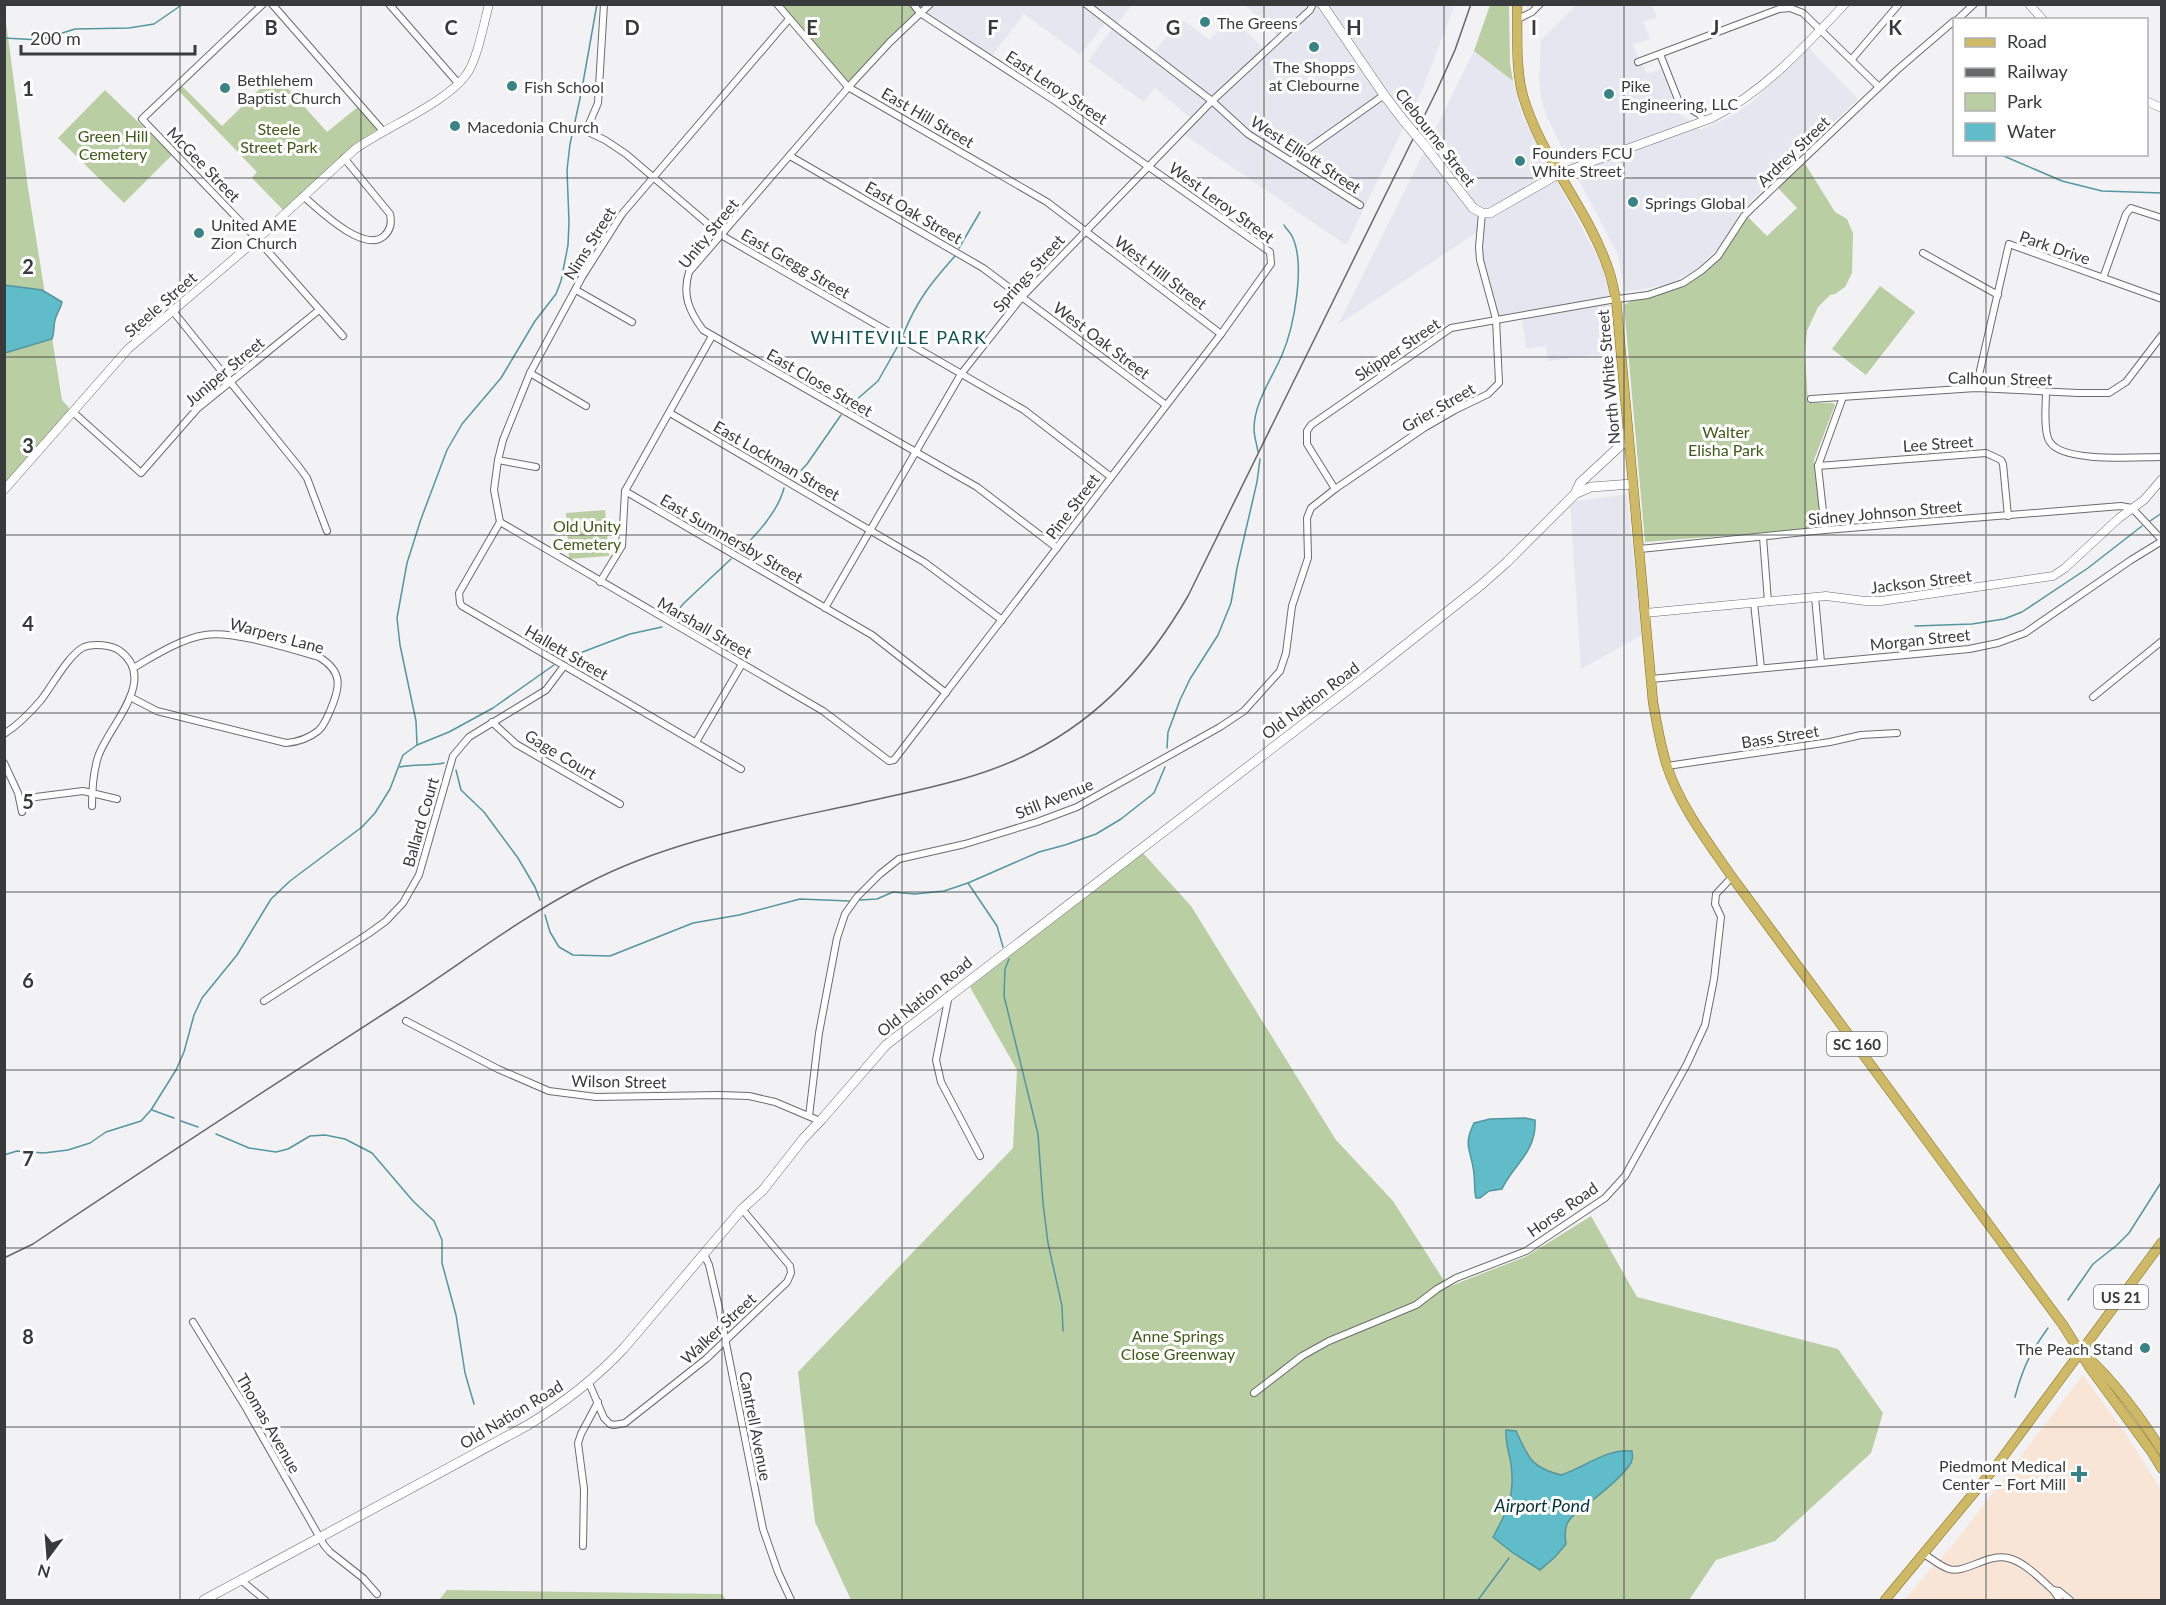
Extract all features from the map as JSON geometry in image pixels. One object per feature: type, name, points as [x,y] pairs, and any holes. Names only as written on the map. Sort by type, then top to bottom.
[{"type":"main road","name":"Clebourne Street","points":[[1322,4],[1384,95],[1473,208],[1482,213]]},
{"type":"main road","name":"North White Street","points":[[1517,4],[1518,68],[1522,93],[1534,126],[1558,174],[1603,254],[1609,268],[1616,299],[1651,679],[1659,734],[1672,778]]},
{"type":"main road","points":[[1482,213],[1490,213],[1558,174]]},
{"type":"main road","points":[[1575,494],[1580,483],[1622,444],[1627,429]]},
{"type":"main road","name":"Old Nation Road","points":[[204,1600],[528,1425],[589,1383],[624,1348],[742,1209],[763,1190],[803,1139],[885,1045],[1481,585],[1508,562],[1575,494],[1591,487],[1632,484]]},
{"type":"main road","name":"SC 160","points":[[1672,778],[1699,828],[1732,877],[1978,1209],[2162,1469]]},
{"type":"main road","name":"US 21","points":[[1885,1600],[1997,1465],[2162,1242]]},
{"type":"main road","name":"SC 160","points":[[2080,1351],[2096,1364],[2162,1451]]},
{"type":"street","name":"McGee Street","points":[[262,4],[142,119],[257,239],[343,336]]},
{"type":"street","points":[[272,4],[383,131]]},
{"type":"street","points":[[389,4],[458,83]]},
{"type":"street","name":"Steele Street","points":[[4,490],[128,349],[257,239],[344,158],[383,131],[432,103],[466,75],[474,57],[489,4]]},
{"type":"street","name":"East Gregg Street","points":[[604,4],[598,103],[586,131],[626,154],[721,235],[1024,410],[1111,477]]},
{"type":"street","name":"East Hill Street","points":[[777,4],[848,87],[1047,202],[1084,231]]},
{"type":"street","name":"East Leroy Street","points":[[913,4],[920,13],[1055,101],[1148,166]]},
{"type":"street","name":"Unity Street","points":[[712,336],[703,330],[691,314],[686,298],[689,272],[848,87],[930,4]]},
{"type":"street","name":"West Elliott Street","points":[[1086,4],[1212,101],[1248,134],[1360,205]]},
{"type":"street","name":"Springs Street","points":[[825,608],[961,374],[1022,297],[1212,101],[1310,10],[1313,4]]},
{"type":"street","points":[[1518,19],[1532,12],[1540,4]]},
{"type":"street","points":[[1558,174],[1704,121],[1735,106],[1758,90],[1845,4]]},
{"type":"street","points":[[1852,59],[1899,4]]},
{"type":"street","name":"Ardrey Street","points":[[1958,18],[1974,4]]},
{"type":"street","points":[[2029,4],[2041,18]]},
{"type":"street","points":[[1638,62],[1779,9],[1790,8],[1803,13],[1822,29],[1879,87]]},
{"type":"street","name":"Nims Street","points":[[500,522],[494,490],[498,460],[515,407],[530,373],[593,259],[622,214],[653,176],[789,19]]},
{"type":"street","name":"Ardrey Street","points":[[1616,299],[1660,292],[1683,283],[1701,271],[1725,248],[1744,216],[1753,207],[1879,87],[1953,23]]},
{"type":"street","points":[[1660,54],[1679,102],[1699,114],[1704,121]]},
{"type":"street","points":[[1291,161],[1384,95]]},
{"type":"street","name":"East Oak Street","points":[[790,156],[983,268],[1022,297]]},
{"type":"street","points":[[303,196],[355,236],[375,241],[382,238],[391,225],[390,214],[344,158]]},
{"type":"street","name":"West Leroy Street","points":[[1148,166],[1270,252],[1271,264]]},
{"type":"street","points":[[2103,278],[2131,208],[2162,218]]},
{"type":"street","name":"Grier Street","points":[[1335,489],[1424,428],[1495,389],[1500,383],[1496,319],[1480,260],[1482,213]]},
{"type":"street","name":"West Hill Street","points":[[1084,231],[1221,334]]},
{"type":"street","name":"Park Drive","points":[[1976,388],[2009,244],[2162,298]]},
{"type":"street","points":[[1923,253],[1998,295]]},
{"type":"street","name":"Pine Street","points":[[892,762],[1221,334],[1271,264]]},
{"type":"street","points":[[576,290],[632,322]]},
{"type":"street","name":"West Oak Street","points":[[1022,297],[1166,405]]},
{"type":"street","name":"Skipper Street","points":[[1335,489],[1307,444],[1306,436],[1310,427],[1451,328],[1616,299]]},
{"type":"street","points":[[172,310],[307,478],[327,531]]},
{"type":"street","name":"Juniper Street","points":[[73,412],[141,472],[197,409],[320,310]]},
{"type":"street","name":"Calhoun Street","points":[[1811,399],[1976,388],[2097,394],[2118,389],[2126,382],[2162,335]]},
{"type":"street","points":[[600,582],[622,546],[625,491],[712,336]]},
{"type":"street","name":"East Close Street","points":[[712,336],[977,487],[1057,548]]},
{"type":"street","points":[[530,373],[586,406]]},
{"type":"street","points":[[2046,392],[2046,425],[2049,441],[2058,450],[2075,455],[2162,457]]},
{"type":"street","points":[[1825,530],[1818,466],[1843,397]]},
{"type":"street","name":"East Lockman Street","points":[[670,412],[924,562],[1002,620]]},
{"type":"street","name":"Lee Street","points":[[1818,466],[1986,453],[2001,460],[2003,464],[2008,516]]},
{"type":"street","points":[[498,460],[536,467]]},
{"type":"street","name":"Jackson Street","points":[[1646,613],[1815,597],[1881,601],[2054,576],[2144,500],[2162,479]]},
{"type":"street","name":"Still Avenue","points":[[809,1116],[819,1033],[837,938],[845,915],[857,897],[899,859],[965,844],[1077,807],[1220,727],[1244,711],[1280,671],[1286,653],[1293,606],[1308,558],[1309,513],[1315,504],[1335,489]]},
{"type":"street","name":"East Summersby Street","points":[[625,491],[872,635],[946,693]]},
{"type":"street","name":"Sidney Johnson Street","points":[[1640,549],[1825,530],[2121,506],[2132,508]]},
{"type":"street","points":[[2132,508],[2162,541]]},
{"type":"street","name":"Marshall Street","points":[[500,522],[823,711],[892,762]]},
{"type":"street","name":"Hallett Street","points":[[500,522],[459,593],[460,603],[741,769]]},
{"type":"street","points":[[1763,537],[1767,602]]},
{"type":"street","name":"Morgan Street","points":[[1651,679],[1969,648],[1998,643],[2025,633],[2162,541]]},
{"type":"street","points":[[1815,597],[1821,662]]},
{"type":"street","points":[[1754,603],[1761,668]]},
{"type":"street","name":"Warpers Lane","points":[[130,697],[157,711],[286,743],[296,742],[320,730],[327,720],[337,695],[336,673],[329,663],[320,657],[222,634],[202,635],[185,641],[133,668]]},
{"type":"street","points":[[2093,697],[2162,641]]},
{"type":"street","points":[[4,734],[28,715],[73,656],[84,647],[104,646],[117,649],[125,655],[133,668],[133,692],[99,754],[94,769],[92,807]]},
{"type":"street","points":[[696,742],[742,664]]},
{"type":"street","name":"Ballard Court","points":[[264,1000],[368,934],[386,921],[403,903],[419,875],[453,756],[469,737],[546,690],[564,666]]},
{"type":"street","name":"Gage Court","points":[[492,722],[516,744],[620,804]]},
{"type":"street","name":"Bass Street","points":[[1667,766],[1830,742],[1861,735],[1897,733]]},
{"type":"street","points":[[4,763],[12,776],[22,813]]},
{"type":"street","points":[[20,799],[55,793],[92,792],[117,799]]},
{"type":"street","name":"Horse Road","points":[[1254,1393],[1302,1356],[1329,1341],[1416,1305],[1456,1278],[1526,1251],[1605,1198],[1625,1176],[1687,1064],[1705,1025],[1714,980],[1721,917],[1715,904],[1716,894],[1732,877]]},
{"type":"street","points":[[950,994],[936,1060],[941,1082],[980,1156]]},
{"type":"street","name":"Wilson Street","points":[[405,1021],[498,1069],[549,1091],[596,1097],[749,1096],[775,1102],[809,1116]]},
{"type":"street","points":[[809,1116],[820,1121]]},
{"type":"street","name":"Walker Street","points":[[589,1383],[604,1418],[614,1425],[625,1423],[725,1341],[786,1282],[791,1269],[782,1255],[742,1209]]},
{"type":"street","name":"Cantrell Avenue","points":[[704,1254],[709,1265],[763,1529],[771,1555],[791,1600]]},
{"type":"street","name":"Thomas Avenue","points":[[193,1322],[330,1552],[363,1578],[377,1594]]},
{"type":"street","points":[[583,1546],[584,1489],[578,1443],[580,1434],[598,1402]]},
{"type":"street","points":[[1924,1554],[1943,1566],[1956,1570],[1978,1562],[2007,1557],[2022,1564],[2053,1590],[2060,1600]]},
{"type":"street","points":[[242,1581],[265,1600]]},
{"type":"street","points":[[2053,1590],[2059,1591],[2070,1600]]},
{"type":"shaded area","points":[[929,4],[1132,5],[1117,24],[1109,18],[1080,55],[1024,14],[990,58],[923,14]]},
{"type":"shaded area","points":[[1453,4],[1454,7],[1422,90],[1346,245],[1182,133],[1194,121],[1155,88],[1144,102],[1088,61],[1115,25],[1153,54],[1180,18],[1210,40],[1231,17],[1265,50],[1279,37],[1245,5]]},
{"type":"shaded area","points":[[1576,5],[1651,5],[1657,17],[1643,22],[1650,39],[1633,45],[1647,74],[1661,69],[1678,113],[1696,124],[1700,130],[1729,117],[1751,103],[1808,47],[1858,99],[1745,207],[1721,245],[1699,267],[1674,282],[1625,292],[1618,255],[1561,146],[1542,103],[1539,81],[1541,40]]},
{"type":"shaded area","points":[[1474,51],[1513,81],[1522,115],[1598,258],[1604,272],[1610,300],[1615,352],[1548,361],[1546,346],[1526,348],[1521,315],[1497,318],[1480,248],[1482,229],[1338,325]]},
{"type":"shaded area","points":[[1627,494],[1642,635],[1581,669],[1570,502]]},
{"type":"shaded area","name":"Piedmont Medical Center – Fort Mill","points":[[2083,1375],[2128,1437],[2161,1490],[2161,1600],[1904,1600],[1955,1542]]},
{"type":"green space","points":[[778,5],[929,5],[848,85]]},
{"type":"green space","points":[[1490,5],[1509,5],[1510,64],[1513,81],[1474,51]]},
{"type":"green space","points":[[4,7],[28,188],[62,400],[73,412],[4,490]]},
{"type":"green space","name":"Steele Street Park","points":[[275,74],[327,132],[359,106],[378,130],[344,154],[284,211],[252,178],[257,172],[177,89],[181,85],[222,126]]},
{"type":"green space","name":"Green Hill Cemetery","points":[[105,90],[172,155],[124,203],[58,138]]},
{"type":"green space","name":"Walter Elisha Park","points":[[1804,162],[1835,212],[1847,219],[1853,233],[1852,273],[1845,287],[1830,295],[1818,307],[1807,331],[1805,353],[1808,403],[1833,403],[1835,405],[1814,460],[1821,519],[1817,527],[1812,529],[1645,542],[1624,305],[1638,297],[1660,294],[1702,273],[1746,215],[1767,236],[1797,208],[1778,188]]},
{"type":"green space","points":[[1880,286],[1915,312],[1866,375],[1832,349]]},
{"type":"green space","name":"Old Unity Cemetery","points":[[605,510],[609,556],[569,559],[566,513]]},
{"type":"green space","name":"Anne Springs Close Greenway","points":[[1142,852],[1191,906],[1336,1140],[1393,1201],[1448,1287],[1527,1256],[1591,1216],[1637,1297],[1838,1349],[1883,1413],[1871,1453],[1775,1541],[1716,1560],[1689,1600],[851,1600],[815,1522],[798,1372],[1013,1148],[1017,1070],[970,987]]},
{"type":"green space","points":[[447,1590],[722,1594],[726,1600],[439,1600]]},
{"type":"water","points":[[4,285],[42,290],[62,302],[55,320],[52,339],[5,353]]},
{"type":"water","points":[[1490,1119],[1535,1120],[1535,1131],[1528,1150],[1502,1189],[1489,1191],[1480,1198],[1476,1198],[1468,1144],[1474,1123]]},
{"type":"water","name":"Airport Pond","points":[[1506,1430],[1516,1431],[1528,1455],[1537,1465],[1561,1475],[1604,1455],[1632,1451],[1630,1465],[1620,1477],[1570,1519],[1565,1535],[1566,1544],[1540,1570],[1493,1537],[1511,1494],[1512,1475]]},
{"type":"waterway","points":[[4,38],[40,40],[75,29],[129,28],[154,24],[183,4]]},
{"type":"waterway","points":[[417,745],[416,721],[400,645],[397,618],[407,563],[447,450],[462,424],[501,378],[535,321],[556,294],[561,281],[568,245],[567,170],[570,144],[597,4]]},
{"type":"waterway","points":[[2004,156],[2062,181],[2102,191],[2162,193]]},
{"type":"waterway","points":[[959,248],[980,212]]},
{"type":"waterway","points":[[1258,452],[1254,435],[1257,410],[1282,355],[1291,329],[1297,295],[1296,248],[1292,236],[1284,225]]},
{"type":"waterway","points":[[903,335],[925,293],[955,256]]},
{"type":"waterway","points":[[847,408],[878,381],[899,344]]},
{"type":"waterway","points":[[792,480],[807,464],[841,415]]},
{"type":"waterway","points":[[1167,748],[1168,732],[1180,700],[1190,679],[1218,635],[1231,603],[1260,459]]},
{"type":"waterway","points":[[738,553],[772,514],[784,488]]},
{"type":"waterway","points":[[2150,521],[2162,513]]},
{"type":"waterway","points":[[1915,626],[1972,624],[2004,619],[2022,612],[2088,568],[2142,526]]},
{"type":"waterway","points":[[672,617],[731,559]]},
{"type":"waterway","points":[[564,659],[630,634],[662,627]]},
{"type":"waterway","points":[[4,1155],[17,1151],[44,1153],[68,1150],[90,1143],[106,1132],[141,1121],[151,1110],[176,1070],[202,998],[237,955],[271,899],[290,881],[362,827],[375,813],[390,789],[403,755],[417,745],[449,732],[493,708],[554,665]]},
{"type":"waterway","points":[[400,767],[444,763]]},
{"type":"waterway","points":[[860,900],[877,899],[893,892],[915,894],[944,891],[1039,852],[1096,834],[1121,819],[1154,793],[1165,767]]},
{"type":"waterway","points":[[456,770],[461,790],[484,812],[518,858],[540,900]]},
{"type":"waterway","points":[[968,883],[997,926],[1003,947]]},
{"type":"waterway","points":[[545,915],[550,932],[559,947],[573,955],[610,956],[693,923],[739,915],[800,899],[849,901]]},
{"type":"waterway","points":[[1009,959],[1005,969],[1004,996],[1038,1134],[1048,1243],[1062,1306],[1063,1331]]},
{"type":"waterway","points":[[152,1110],[174,1118]]},
{"type":"waterway","points":[[181,1121],[198,1127]]},
{"type":"waterway","points":[[216,1134],[249,1148],[276,1152],[288,1149],[310,1136],[325,1135],[345,1139],[372,1153],[413,1201],[434,1221],[442,1240],[442,1263],[456,1315],[465,1373],[474,1404]]},
{"type":"waterway","points":[[2068,1300],[2093,1264],[2129,1233],[2162,1181]]},
{"type":"waterway","points":[[2015,1397],[2028,1361],[2048,1328]]},
{"type":"waterway","points":[[1478,1600],[1509,1558]]},
{"type":"railway","points":[[4,1258],[33,1244],[514,926],[584,885],[619,868],[693,842],[921,790],[996,768],[1057,738],[1102,704],[1122,686],[1157,644],[1188,596],[1437,90],[1455,50],[1471,4]]},
{"type":"place","name":"The Greens","points":[[1205,22]]},
{"type":"place","name":"The Shopps at Clebourne","points":[[1314,47]]},
{"type":"place","name":"Fish School","points":[[512,86]]},
{"type":"place","name":"Bethlehem Baptist Church","points":[[225,88]]},
{"type":"place","name":"Pike Engineering, LLC","points":[[1609,94]]},
{"type":"place","name":"Macedonia Church","points":[[455,126]]},
{"type":"place","name":"Founders FCU White Street","points":[[1520,161]]},
{"type":"place","name":"Springs Global","points":[[1633,202]]},
{"type":"place","name":"United AME Zion Church","points":[[199,233]]},
{"type":"place","name":"The Peach Stand","points":[[2145,1348]]},
{"type":"place","name":"Piedmont Medical Center – Fort Mill","points":[[2079,1474]]},
{"type":"district","name":"WHITEVILLE PARK","points":[[899,337]]}]
